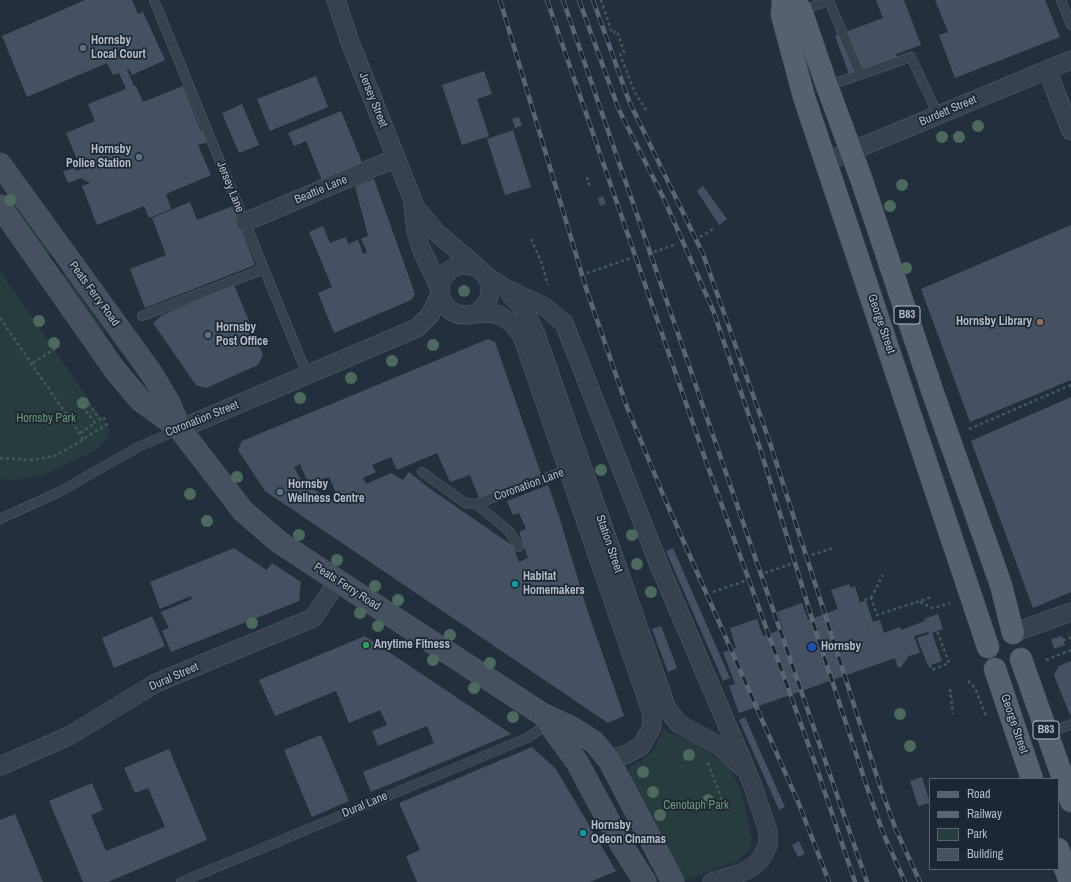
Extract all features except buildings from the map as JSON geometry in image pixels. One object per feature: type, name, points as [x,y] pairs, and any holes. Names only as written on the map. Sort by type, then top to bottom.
[{"type":"main road","name":"B83","points":[[792,3],[827,86],[852,152],[933,393],[1001,585],[1013,633]]},
{"type":"main road","name":"George Street","points":[[792,3],[782,15],[804,97],[908,403],[988,647]]},
{"type":"main road","name":"Peats Ferry Road","points":[[0,164],[152,374],[169,403],[180,430]]},
{"type":"main road","name":"Peats Ferry Road","points":[[0,206],[115,370],[141,401],[180,430],[243,511],[279,542],[545,719],[589,737],[599,746],[609,760],[673,882]]},
{"type":"main road","name":"B83","points":[[1021,659],[1047,734],[1066,774],[1071,801]]},
{"type":"main road","name":"George Street","points":[[995,669],[1032,778]]},
{"type":"main road","name":"Peats Ferry Road","points":[[545,719],[577,762],[621,844],[645,882]]},
{"type":"main road","points":[[609,760],[601,765],[599,777],[602,789],[616,816],[621,844]]},
{"type":"main road","points":[[1059,852],[1070,882]]},
{"type":"street","name":"Jersey Street","points":[[336,0],[350,42],[412,199],[418,241],[439,291]]},
{"type":"street","name":"Burdett Street","points":[[825,162],[1071,60]]},
{"type":"street","points":[[1047,70],[1071,131]]},
{"type":"street","name":"Beattie Lane","points":[[245,222],[396,158]]},
{"type":"street","name":"Jersey Street","points":[[412,199],[430,225],[482,272]]},
{"type":"street","points":[[457,266],[471,266],[482,272],[490,287],[490,298],[483,308],[470,315],[455,314],[445,306],[439,291],[445,274],[457,266]]},
{"type":"street","name":"Station Street","points":[[482,272],[503,287],[521,304],[531,321],[653,718],[650,733],[641,746],[627,754],[609,760]]},
{"type":"street","name":"Station Street","points":[[503,287],[545,307],[560,318],[568,330],[662,574],[748,775],[768,831],[768,845],[761,859],[738,877],[712,882]]},
{"type":"street","name":"Coronation Street","points":[[410,331],[426,320],[434,308],[439,291]]},
{"type":"street","name":"Station Street","points":[[470,315],[494,314],[508,320],[519,331],[575,468],[668,712],[678,724],[721,747],[732,756],[748,775]]},
{"type":"street","name":"Coronation Street","points":[[180,430],[410,331],[445,319],[470,315]]},
{"type":"street","name":"Dural Street","points":[[0,766],[69,736],[156,683],[313,618],[338,581]]},
{"type":"street","points":[[1013,633],[1071,612]]},
{"type":"lane","name":"Jersey Lane","points":[[154,0],[308,374]]},
{"type":"lane","points":[[1061,0],[1071,25]]},
{"type":"lane","points":[[792,3],[829,2],[860,74]]},
{"type":"lane","points":[[827,86],[911,57],[938,116]]},
{"type":"lane","points":[[142,316],[264,269]]},
{"type":"lane","name":"Coronation Street","points":[[0,519],[59,492],[140,446],[180,430]]},
{"type":"lane","name":"Coronation Lane","points":[[422,472],[465,503],[476,504],[575,468]]},
{"type":"lane","name":"Coronation Lane","points":[[476,504],[509,531],[519,547]]},
{"type":"lane","name":"Dural Lane","points":[[181,882],[527,738],[545,719]]},
{"type":"lane","points":[[1047,734],[1071,724]]},
{"type":"path","points":[[601,0],[612,33],[617,31],[624,52],[620,54],[634,91],[646,110]]},
{"type":"path","points":[[587,178],[590,187]]},
{"type":"path","points":[[700,236],[713,229]]},
{"type":"path","points":[[531,239],[541,261],[548,285]]},
{"type":"path","points":[[654,252],[677,244]]},
{"type":"path","points":[[587,273],[631,258]]},
{"type":"path","points":[[0,318],[84,440]]},
{"type":"path","points":[[32,363],[59,346]]},
{"type":"path","points":[[965,431],[1071,385]]},
{"type":"path","points":[[80,433],[95,423],[82,405],[87,402],[101,421],[107,417]]},
{"type":"path","points":[[0,458],[19,460],[44,458],[62,453],[109,423]]},
{"type":"path","points":[[812,555],[833,548]]},
{"type":"path","points":[[766,573],[790,564]]},
{"type":"path","points":[[877,644],[862,601],[871,598],[883,575]]},
{"type":"path","points":[[713,592],[745,581]]},
{"type":"path","points":[[871,598],[877,615],[932,597]]},
{"type":"path","points":[[920,601],[933,608],[950,603]]},
{"type":"path","points":[[930,665],[932,670],[949,663],[937,631]]},
{"type":"path","points":[[1046,660],[1071,650]]},
{"type":"path","points":[[950,689],[953,714]]},
{"type":"path","points":[[707,762],[726,811]]},
{"type":"green space","points":[[11,194],[49,250],[49,255],[46,256],[3,200]]},
{"type":"green space","name":"Hornsby Park","points":[[0,271],[109,429],[108,438],[96,450],[42,476],[14,480],[0,479]]},
{"type":"green space","points":[[66,273],[105,330],[96,336],[57,280]]},
{"type":"green space","name":"Cenotaph Park","points":[[663,730],[694,743],[728,766],[741,790],[752,838],[750,849],[738,861],[684,880],[678,879],[628,775],[628,770],[631,766],[641,761],[654,750]]},
{"type":"railway","points":[[500,0],[586,288],[627,407],[664,497],[799,804],[829,882]]},
{"type":"railway","points":[[547,0],[708,467],[814,760],[855,882]]},
{"type":"railway","points":[[563,0],[867,882]]},
{"type":"railway","points":[[579,0],[619,110],[664,199],[713,310],[759,445],[817,635],[868,790],[884,835],[905,882]]},
{"type":"railway","points":[[593,0],[629,101],[703,254],[769,440],[880,786],[896,830],[920,882]]},
{"type":"place","name":"Hornsby Local Court","points":[[83,48]]},
{"type":"place","name":"Hornsby Police Station","points":[[139,157]]},
{"type":"place","name":"Hornsby Library","points":[[1040,322]]},
{"type":"place","name":"Hornsby Post Office","points":[[208,335]]},
{"type":"place","name":"Hornsby Wellness Centre","points":[[280,492]]},
{"type":"place","name":"Habitat Homemakers","points":[[515,584]]},
{"type":"place","name":"Anytime Fitness","points":[[366,645]]},
{"type":"place","name":"Hornsby","points":[[812,647]]},
{"type":"place","name":"Hornsby Odeon Cinamas","points":[[583,833]]}]
